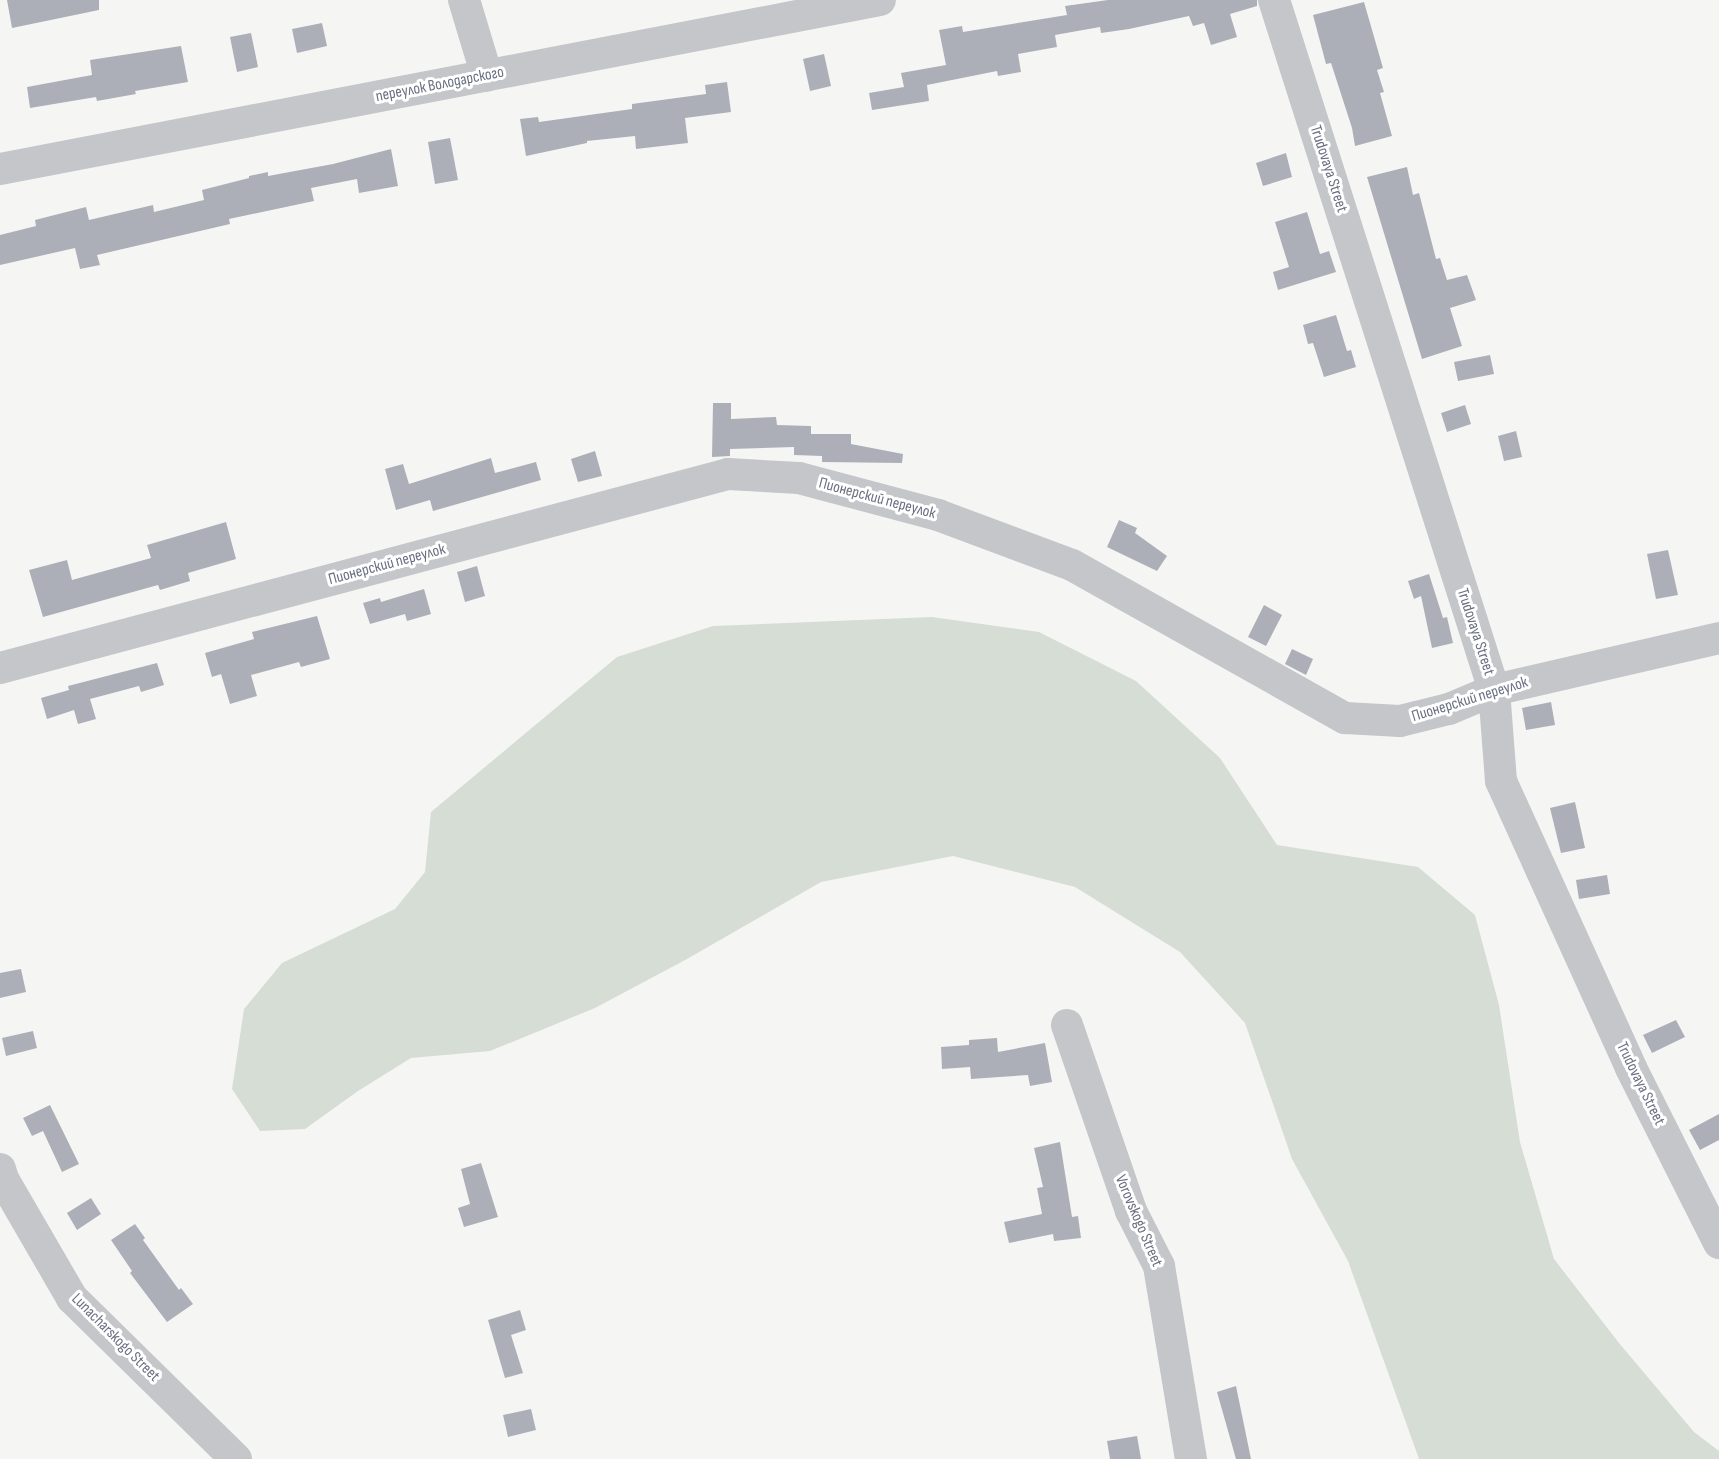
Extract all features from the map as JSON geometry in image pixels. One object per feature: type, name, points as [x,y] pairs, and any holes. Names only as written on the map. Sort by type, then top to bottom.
[{"type":"street","points":[[464,0],[487,76]]},
{"type":"street","name":"переулок Володарского","points":[[0,169],[880,0]]},
{"type":"street","name":"Trudovaya Street","points":[[1274,0],[1494,690],[1501,781],[1631,1068],[1719,1243]]},
{"type":"street","name":"Пионерский переулок","points":[[0,668],[728,474],[799,478],[938,515],[1072,565],[1345,718],[1400,722],[1449,710],[1494,690],[1719,638]]},
{"type":"street","name":"Vorovskogo Street","points":[[1067,1025],[1131,1211],[1159,1266],[1191,1459]]},
{"type":"street","name":"Lunacharskogo Street","points":[[0,1169],[3,1179],[72,1298],[236,1459]]},
{"type":"shaded area","points":[[932,617],[1039,632],[1136,681],[1220,758],[1277,845],[1418,867],[1475,915],[1499,1005],[1520,1142],[1554,1259],[1619,1343],[1694,1432],[1719,1451],[1719,1459],[1419,1459],[1348,1261],[1292,1159],[1245,1023],[1180,952],[1075,887],[953,856],[821,882],[687,959],[595,1008],[490,1051],[411,1058],[358,1091],[305,1129],[260,1131],[232,1089],[244,1009],[282,963],[395,909],[425,872],[431,812],[617,657],[713,626]]},
{"type":"building","points":[[7,0],[99,0],[99,10],[12,28]]},
{"type":"building","points":[[1108,0],[1257,0],[1257,6],[1230,14],[1237,37],[1211,45],[1204,23],[1193,26],[1189,16],[1101,33],[1100,27],[1055,35],[1057,47],[1018,54],[1021,72],[998,76],[997,71],[927,85],[929,101],[872,110],[869,93],[904,87],[901,73],[946,65],[939,30],[962,26],[963,32],[1067,15],[1065,6]]},
{"type":"building","points":[[1364,2],[1383,68],[1377,70],[1384,92],[1380,93],[1392,136],[1355,146],[1352,128],[1331,63],[1326,64],[1313,15]]},
{"type":"building","points":[[322,23],[327,46],[297,53],[292,29]]},
{"type":"building","points":[[251,33],[258,67],[237,72],[230,37]]},
{"type":"building","points":[[181,46],[188,82],[135,91],[136,94],[97,101],[96,97],[30,108],[27,87],[92,75],[90,60]]},
{"type":"building","points":[[824,54],[831,86],[810,91],[803,59]]},
{"type":"building","points":[[727,82],[731,112],[685,118],[688,143],[636,149],[635,136],[587,141],[587,143],[526,156],[520,119],[538,117],[539,122],[632,109],[632,104],[706,94],[705,85]]},
{"type":"building","points":[[450,138],[458,180],[435,184],[428,142]]},
{"type":"building","points":[[391,149],[398,186],[359,193],[357,179],[311,188],[314,201],[229,219],[230,224],[97,255],[100,265],[80,269],[75,248],[0,265],[0,235],[36,226],[35,220],[86,207],[89,220],[153,205],[154,212],[204,200],[202,190],[249,178],[249,176],[268,172],[268,176],[333,164]]},
{"type":"building","points":[[1286,153],[1292,177],[1263,186],[1256,163]]},
{"type":"building","points":[[1407,167],[1413,195],[1419,193],[1436,259],[1440,258],[1447,280],[1467,275],[1476,300],[1450,308],[1462,346],[1422,359],[1367,177]]},
{"type":"building","points":[[1307,212],[1320,254],[1329,251],[1336,272],[1278,290],[1273,272],[1289,267],[1275,222]]},
{"type":"building","points":[[1336,315],[1347,351],[1351,350],[1356,367],[1324,377],[1313,343],[1308,344],[1303,325]]},
{"type":"building","points":[[1490,355],[1494,374],[1458,381],[1454,362]]},
{"type":"building","points":[[713,403],[731,403],[731,419],[776,417],[777,425],[811,426],[811,434],[851,434],[851,444],[903,454],[902,463],[822,462],[822,456],[794,455],[794,447],[730,449],[730,456],[712,457]]},
{"type":"building","points":[[1465,405],[1471,424],[1447,432],[1441,413]]},
{"type":"building","points":[[1516,431],[1522,457],[1504,461],[1498,436]]},
{"type":"building","points":[[595,451],[602,476],[578,482],[571,459]]},
{"type":"building","points":[[491,458],[495,473],[536,462],[541,480],[433,511],[430,500],[396,510],[385,469],[403,464],[409,484]]},
{"type":"building","points":[[1119,520],[1137,528],[1135,533],[1167,556],[1157,571],[1107,547]]},
{"type":"building","points":[[226,522],[236,559],[188,573],[190,581],[160,590],[158,585],[43,617],[29,570],[67,560],[72,580],[151,558],[147,545]]},
{"type":"building","points":[[1668,550],[1678,595],[1656,599],[1647,554]]},
{"type":"building","points":[[477,566],[485,596],[465,602],[457,572]]},
{"type":"building","points":[[1429,574],[1443,618],[1447,617],[1453,643],[1432,648],[1421,596],[1414,599],[1408,581]]},
{"type":"building","points":[[424,589],[431,614],[407,621],[405,614],[370,624],[363,603],[380,598],[381,602]]},
{"type":"building","points":[[1264,605],[1282,615],[1266,646],[1248,637]]},
{"type":"building","points":[[317,616],[330,659],[301,667],[299,662],[251,675],[257,696],[230,704],[221,674],[212,677],[205,653],[254,639],[252,632]]},
{"type":"building","points":[[1292,649],[1313,659],[1306,675],[1285,664]]},
{"type":"building","points":[[157,663],[164,685],[141,692],[139,686],[90,699],[96,719],[78,724],[74,710],[47,719],[41,698],[69,690],[68,686]]},
{"type":"building","points":[[1551,702],[1555,725],[1526,730],[1522,708]]},
{"type":"building","points":[[1575,802],[1585,848],[1561,853],[1550,808]]},
{"type":"building","points":[[1607,875],[1610,894],[1579,899],[1576,880]]},
{"type":"building","points":[[21,969],[26,992],[0,998],[0,973]]},
{"type":"building","points":[[1676,1020],[1685,1037],[1652,1053],[1643,1035]]},
{"type":"building","points":[[33,1031],[37,1048],[6,1056],[2,1038]]},
{"type":"building","points":[[997,1038],[998,1052],[1045,1043],[1052,1082],[1030,1086],[1028,1075],[971,1079],[970,1067],[942,1069],[941,1047],[969,1045],[969,1040]]},
{"type":"building","points":[[50,1105],[79,1164],[62,1172],[43,1131],[32,1136],[23,1118]]},
{"type":"building","points":[[1719,1114],[1719,1140],[1700,1150],[1689,1130]]},
{"type":"building","points":[[1060,1142],[1072,1217],[1078,1216],[1081,1238],[1054,1241],[1053,1234],[1009,1243],[1004,1222],[1042,1214],[1037,1188],[1043,1187],[1034,1148]]},
{"type":"building","points":[[481,1163],[498,1217],[464,1227],[458,1208],[470,1204],[461,1169]]},
{"type":"building","points":[[91,1198],[101,1214],[77,1230],[67,1213]]},
{"type":"building","points":[[135,1224],[145,1238],[143,1240],[179,1290],[181,1288],[193,1304],[167,1322],[130,1273],[132,1271],[111,1240]]},
{"type":"building","points":[[520,1310],[526,1330],[511,1335],[523,1373],[505,1378],[488,1320]]},
{"type":"building","points":[[1236,1386],[1251,1459],[1236,1459],[1217,1392]]},
{"type":"building","points":[[531,1409],[536,1430],[508,1437],[503,1415]]},
{"type":"building","points":[[1137,1436],[1141,1459],[1110,1459],[1107,1441]]}]
